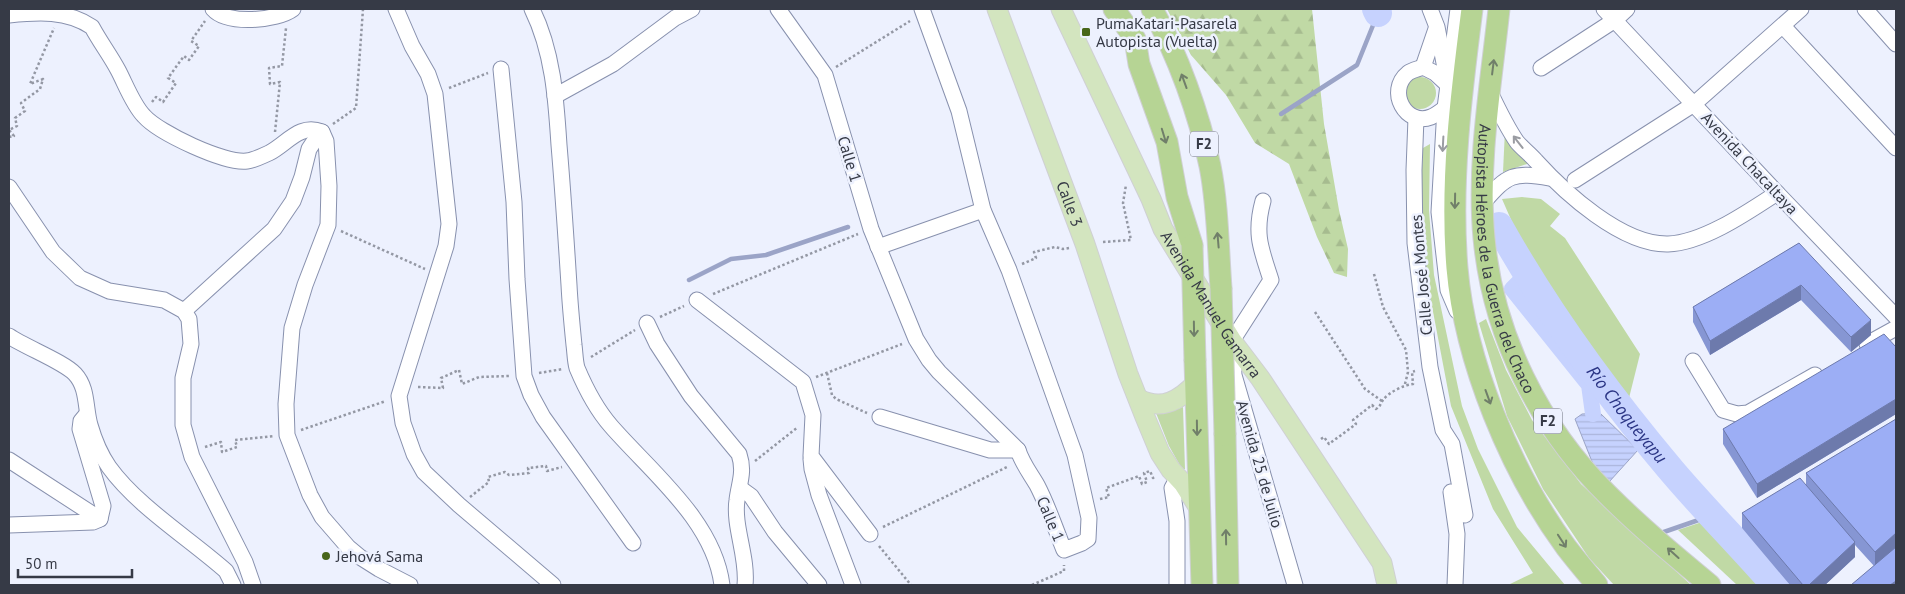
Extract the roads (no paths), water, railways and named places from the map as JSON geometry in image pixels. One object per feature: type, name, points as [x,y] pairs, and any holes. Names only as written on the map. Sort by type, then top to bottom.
[{"type":"highway","name":"F2","points":[[1114,9],[1135,39],[1139,64],[1167,142],[1177,197],[1192,245],[1202,585]]},
{"type":"highway","name":"F2","points":[[1152,9],[1174,54],[1200,128],[1210,167],[1221,288],[1228,585]]},
{"type":"highway","name":"Autopista Héroes de la Guerra del Chaco","points":[[1472,9],[1464,65],[1456,168],[1455,227],[1457,270],[1468,330],[1483,382],[1501,433],[1533,495],[1566,546],[1597,585]]},
{"type":"highway","name":"Autopista Héroes de la Guerra del Chaco","points":[[1499,9],[1484,160],[1484,238],[1490,277],[1497,304],[1517,363],[1534,399],[1552,428],[1577,460],[1608,495],[1710,585]]},
{"type":"main road","name":"Calle 3","points":[[997,9],[1085,244],[1128,374],[1160,454],[1199,508]]},
{"type":"main road","name":"Avenida Manuel Gamarra","points":[[1061,9],[1151,199],[1163,229],[1232,340],[1260,378],[1382,563],[1387,585]]},
{"type":"main road","points":[[1139,399],[1147,403],[1164,405],[1183,396],[1196,383]]},
{"type":"street","points":[[396,9],[412,46],[428,74],[435,94],[449,224],[446,246],[438,275],[399,396],[404,423],[414,454],[424,472],[459,505],[553,585]]},
{"type":"street","points":[[532,9],[542,28],[550,57],[555,96],[576,366],[595,403],[610,425],[680,499],[712,550],[721,576],[722,585]]},
{"type":"street","points":[[555,96],[613,64],[672,13],[692,9]]},
{"type":"street","name":"Calle 1","points":[[778,9],[824,75],[870,229],[916,338],[929,360],[939,372],[1019,455],[1036,483],[1064,550],[1088,539],[1089,518],[1074,455],[1008,270],[983,210],[959,111],[925,10]]},
{"type":"street","points":[[1430,9],[1437,27],[1448,85]]},
{"type":"street","points":[[1458,9],[1445,108],[1439,212],[1448,290],[1473,350]]},
{"type":"street","points":[[1541,68],[1610,14],[1627,9]]},
{"type":"street","points":[[1575,180],[1694,104],[1801,9]]},
{"type":"street","points":[[1865,9],[1896,44]]},
{"type":"street","points":[[215,11],[237,18],[256,19],[290,11]]},
{"type":"street","points":[[9,15],[41,12],[61,14],[81,19],[92,27],[143,116],[162,131],[186,144],[228,158],[246,161],[272,151],[302,130],[316,129],[322,132],[326,141],[329,186],[328,225],[305,285],[292,328],[286,404],[287,435],[310,495],[322,517],[348,547],[379,569],[410,585]]},
{"type":"street","name":"Avenida Chacaltaya","points":[[1610,14],[1896,317]]},
{"type":"street","points":[[1783,26],[1896,148]]},
{"type":"street","points":[[1423,67],[1437,27]]},
{"type":"street","points":[[1445,108],[1431,118],[1416,118],[1402,108],[1398,94],[1401,81],[1410,72],[1423,67],[1435,72],[1448,85]]},
{"type":"street","points":[[501,68],[514,202],[524,376],[530,395],[543,417],[574,463],[633,543]]},
{"type":"street","points":[[1490,92],[1518,144],[1550,178],[1606,222],[1629,236],[1652,244],[1670,244],[1698,237],[1735,220],[1777,193]]},
{"type":"street","name":"Calle José Montes","points":[[1416,118],[1414,170],[1415,243],[1430,367],[1443,430],[1457,534],[1455,585]]},
{"type":"street","points":[[184,311],[274,229],[293,201],[302,177],[309,149],[316,137],[322,132]]},
{"type":"street","points":[[1483,203],[1500,182],[1512,176],[1528,174],[1550,178]]},
{"type":"street","points":[[9,187],[53,252],[80,278],[109,291],[164,300],[184,311],[189,319],[191,344],[183,378],[183,425],[192,457],[245,562],[252,585]]},
{"type":"street","points":[[1232,340],[1271,280],[1258,240],[1259,217],[1263,201]]},
{"type":"street","points":[[878,247],[983,210]]},
{"type":"street","points":[[697,300],[803,382],[813,415],[812,469],[853,585]]},
{"type":"street","points":[[647,323],[657,344],[691,396],[738,454],[742,465],[736,506],[744,560],[745,585]]},
{"type":"street","points":[[1855,352],[1896,328]]},
{"type":"street","points":[[9,336],[75,373],[82,384],[87,399],[88,414],[96,445],[109,467],[133,494],[226,571],[233,585]]},
{"type":"street","name":"Avenida 25 de Julio","points":[[1232,340],[1234,375],[1295,585]]},
{"type":"street","points":[[1693,362],[1724,410],[1738,414],[1748,413],[1830,366]]},
{"type":"street","points":[[88,414],[82,421],[80,429],[103,506],[100,519]]},
{"type":"street","points":[[880,417],[990,450],[1019,455]]},
{"type":"street","name":"Calle José Montes","points":[[1443,430],[1452,444],[1465,515]]},
{"type":"street","points":[[811,456],[870,534]]},
{"type":"street","points":[[9,460],[100,519]]},
{"type":"street","points":[[1174,474],[1172,488],[1177,521],[1177,585]]},
{"type":"street","points":[[740,488],[751,496],[775,532],[819,585]]},
{"type":"street","points":[[9,525],[93,522],[100,519]]},
{"type":"water","points":[[1600,413],[1638,450],[1609,482],[1593,464],[1575,419],[1582,414]]},
{"type":"waterway","name":"Río Choqueyapu","points":[[1376,9],[1378,13]]},
{"type":"waterway","points":[[1281,114],[1357,65],[1378,13]]},
{"type":"waterway","name":"Río Choqueyapu","points":[[1499,226],[1537,290],[1579,352],[1624,412],[1684,485],[1775,585]]},
{"type":"waterway","points":[[689,280],[731,259],[766,255],[848,227]]},
{"type":"waterway","points":[[1526,275],[1512,289],[1589,385],[1593,414]]},
{"type":"waterway","points":[[1661,533],[1713,515]]},
{"type":"place","name":"PumaKatari-Pasarela Autopista (Vuelta)","points":[[1086,32]]},
{"type":"place","name":"Jehová Sama","points":[[326,556]]}]
